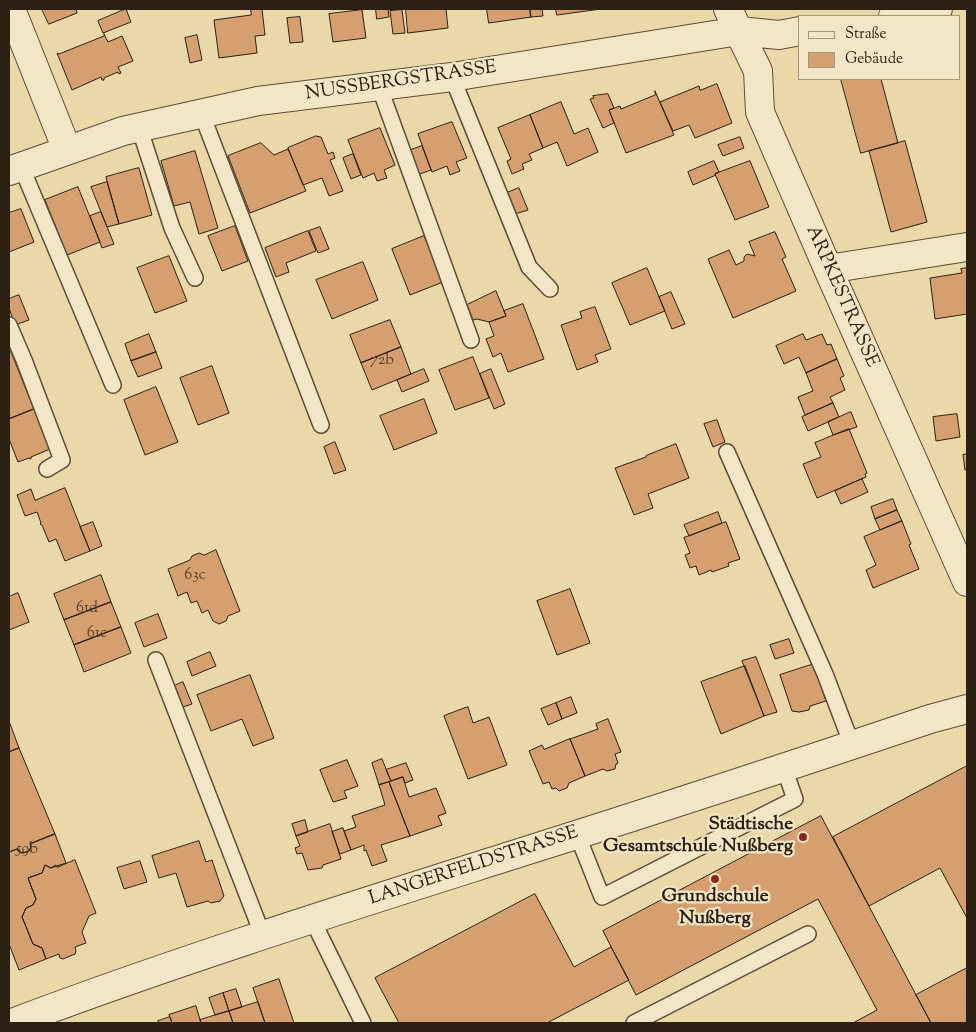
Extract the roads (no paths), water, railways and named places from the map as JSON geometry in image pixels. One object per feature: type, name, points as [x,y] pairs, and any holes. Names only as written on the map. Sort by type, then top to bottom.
[{"type":"street","points":[[11,9],[67,150]]},
{"type":"street","points":[[899,15],[938,9]]},
{"type":"street","name":"NUSSBERGSTRASSE","points":[[15,168],[123,131],[201,112],[258,101],[452,76],[733,20],[778,35],[798,31]]},
{"type":"street","name":"ARPKESTRASSE","points":[[733,20],[758,71],[760,112],[828,269],[965,571]]},
{"type":"street","points":[[828,269],[967,247]]},
{"type":"street","name":"LANGERFELDSTRASSE","points":[[12,1023],[72,1000],[312,919],[784,768],[930,719],[967,709]]},
{"type":"lane","points":[[452,76],[529,267],[550,288]]},
{"type":"lane","points":[[379,86],[470,340]]},
{"type":"lane","points":[[201,112],[321,426]]},
{"type":"lane","points":[[139,127],[172,228],[195,278]]},
{"type":"lane","points":[[15,168],[113,385]]},
{"type":"lane","points":[[9,325],[62,460],[47,469]]},
{"type":"lane","points":[[727,452],[825,674],[852,745]]},
{"type":"lane","points":[[156,660],[264,936]]},
{"type":"lane","points":[[577,834],[602,897],[794,799],[784,768]]},
{"type":"lane","points":[[312,919],[363,1023]]},
{"type":"lane","points":[[634,1023],[808,934]]},
{"type":"place","name":"Städtische Gesamtschule Nußberg","points":[[803,837]]},
{"type":"place","name":"Grundschule Nußberg","points":[[715,879]]}]
